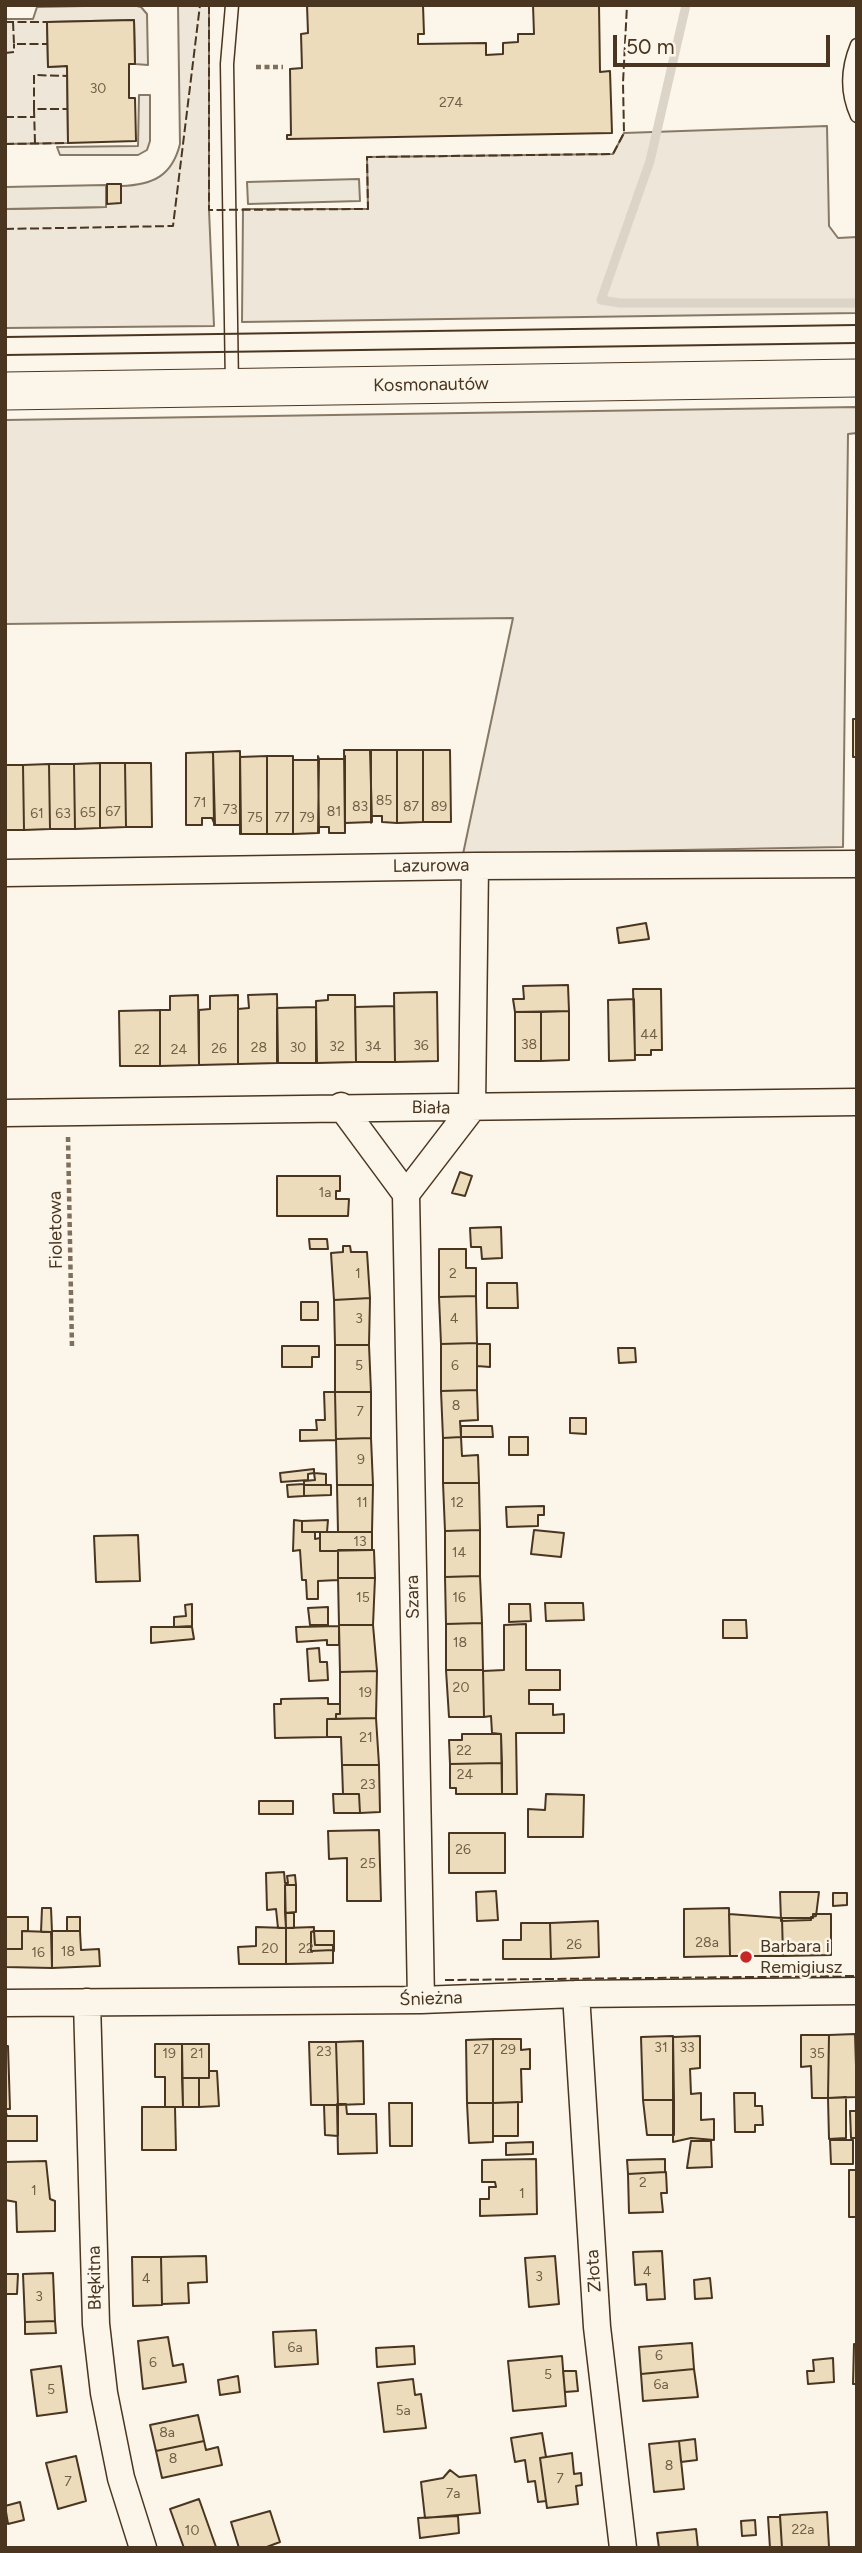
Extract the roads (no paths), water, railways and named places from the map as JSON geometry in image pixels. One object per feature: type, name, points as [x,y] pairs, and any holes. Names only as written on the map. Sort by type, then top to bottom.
[{"type":"main road","name":"Kosmonautów","points":[[5,391],[857,378]]},
{"type":"street","name":"Lazurowa","points":[[5,873],[857,864]]},
{"type":"street","points":[[341,1106],[406,1194],[472,1108],[475,866]]},
{"type":"street","name":"Biała","points":[[5,1113],[341,1106],[472,1108],[857,1102]]},
{"type":"street","name":"Szara","points":[[406,1194],[421,2000]]},
{"type":"street","name":"Śnieżna","points":[[5,2003],[421,2000],[576,1994],[857,1991]]},
{"type":"street","name":"Złota","points":[[576,1994],[597,2327],[623,2548]]},
{"type":"street","name":"Błękitna","points":[[87,2002],[96,2324],[104,2393],[121,2478],[143,2548]]},
{"type":"lane","points":[[232,5],[227,64],[232,387]]},
{"type":"lane","points":[[857,45],[849,74],[849,90],[857,116]]},
{"type":"waterway","points":[[686,5],[650,161],[601,300],[620,303],[857,303]]},
{"type":"tram line","points":[[5,337],[857,325]]},
{"type":"tram line","points":[[5,355],[857,343]]},
{"type":"place","name":"Barbara i Remigiusz","points":[[746,1957]]}]
